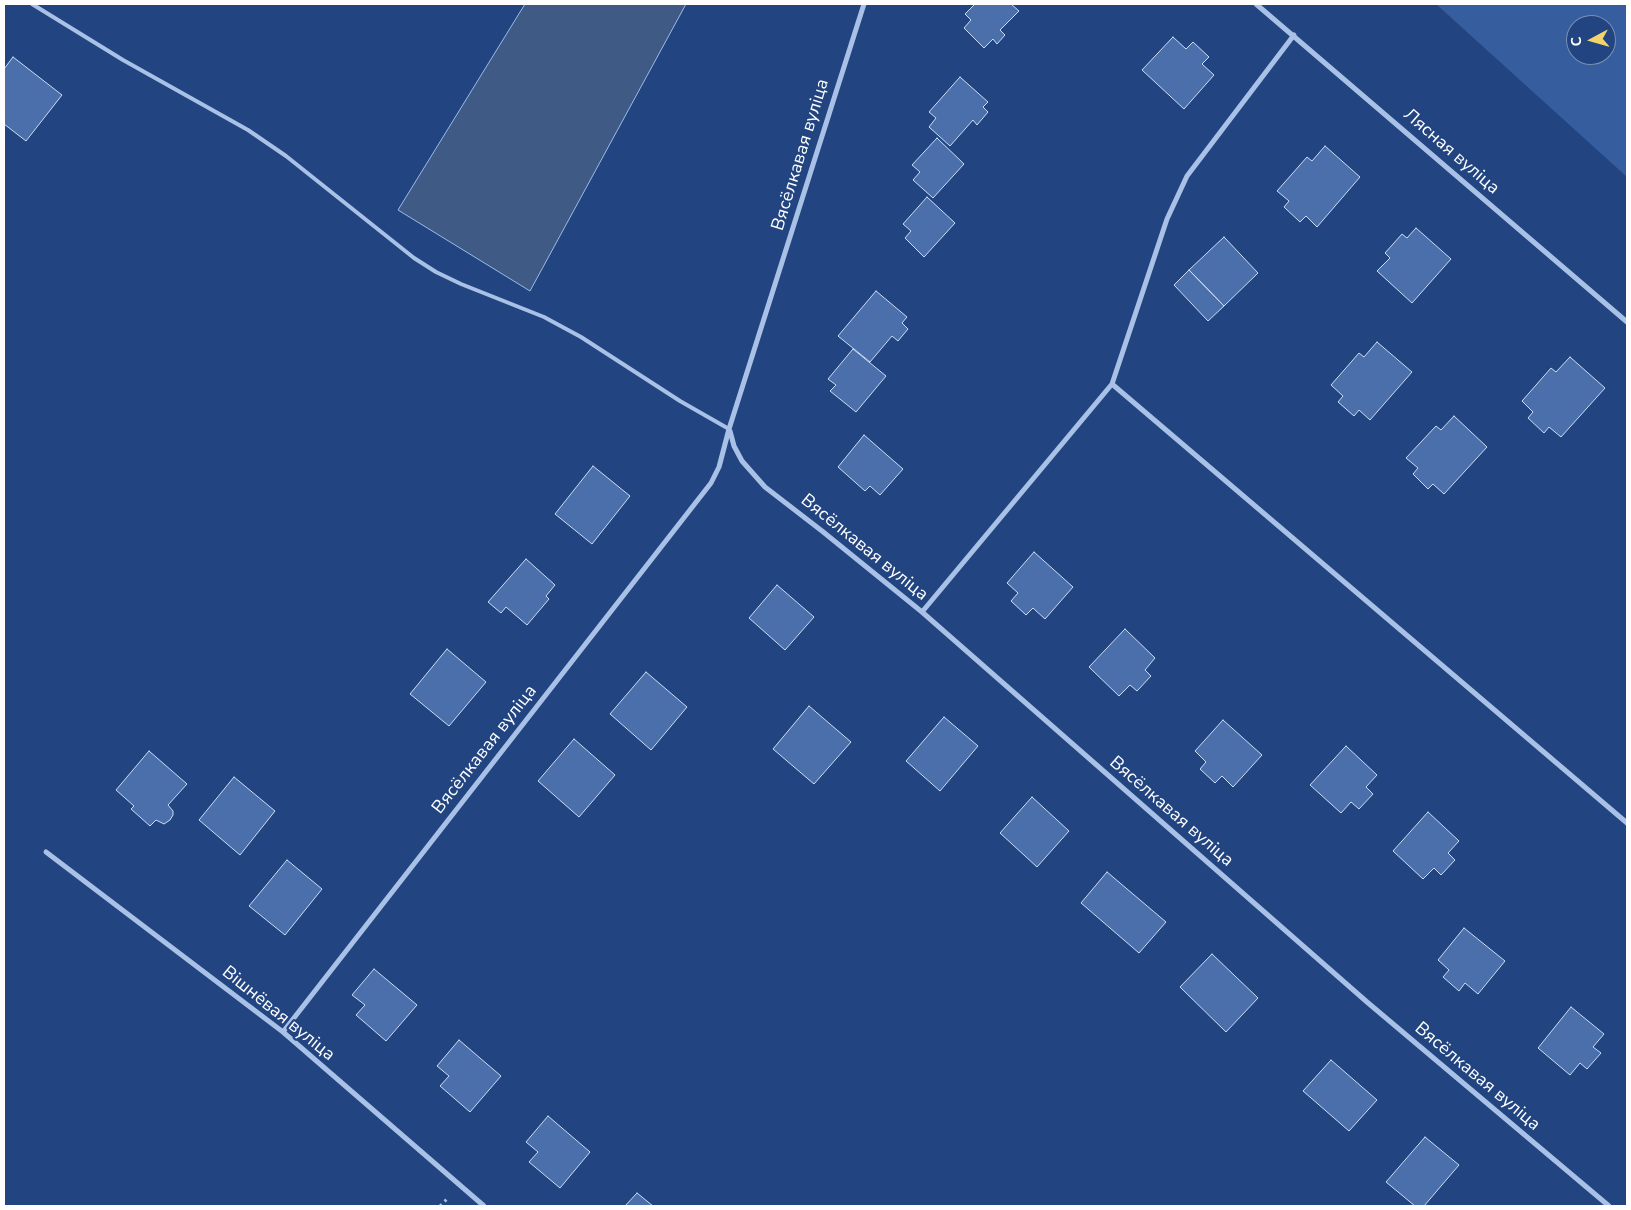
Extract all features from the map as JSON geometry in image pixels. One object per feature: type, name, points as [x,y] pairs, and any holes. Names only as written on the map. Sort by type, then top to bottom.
[{"type":"street","name":"Вясёлкавая вуліца","points":[[283,1032],[711,483],[719,467],[729,429],[864,4]]},
{"type":"street","name":"Лясная вуліца","points":[[1256,4],[1627,322]]},
{"type":"street","points":[[922,612],[1112,384],[1166,219],[1187,176],[1294,35]]},
{"type":"street","points":[[1112,384],[1627,823]]},
{"type":"street","name":"Вясёлкавая вуліца","points":[[729,429],[734,446],[742,461],[765,487],[822,530],[922,612],[1367,1002],[1609,1206]]},
{"type":"street","name":"Вішнёвая вуліца","points":[[46,852],[283,1032],[484,1206]]},
{"type":"lane","points":[[32,4],[123,60],[255,135],[286,156],[414,258],[436,272],[544,317],[581,337],[680,401],[729,429]]},
{"type":"shaded area","points":[[525,4],[686,4],[530,291],[398,210]]},
{"type":"shaded area","points":[[1436,4],[1627,4],[1627,177]]},
{"type":"building","points":[[975,4],[1011,4],[1019,11],[1000,30],[1005,35],[997,44],[993,39],[984,48],[964,28],[971,20],[965,14]]},
{"type":"building","points":[[1173,37],[1186,49],[1193,42],[1209,57],[1202,64],[1214,75],[1184,109],[1142,70]]},
{"type":"building","points":[[13,57],[62,95],[26,141],[4,124],[4,69]]},
{"type":"building","points":[[960,77],[988,102],[983,107],[988,112],[977,125],[973,120],[950,146],[929,127],[936,118],[929,112]]},
{"type":"building","points":[[937,138],[964,164],[933,198],[913,180],[920,172],[912,165]]},
{"type":"building","points":[[1325,146],[1360,177],[1317,227],[1306,216],[1300,222],[1284,207],[1289,201],[1277,191],[1307,157],[1312,161]]},
{"type":"building","points":[[927,197],[955,223],[924,257],[905,238],[911,231],[903,224]]},
{"type":"building","points":[[1416,228],[1451,259],[1412,303],[1377,271],[1390,258],[1385,253],[1402,234],[1407,238]]},
{"type":"building","points":[[1224,237],[1258,273],[1224,306],[1189,270]]},
{"type":"building","points":[[1189,270],[1224,306],[1208,321],[1174,285]]},
{"type":"building","points":[[876,291],[907,317],[902,323],[908,329],[898,341],[892,336],[870,362],[838,336]]},
{"type":"building","points":[[1377,342],[1412,372],[1370,420],[1359,410],[1354,416],[1338,402],[1343,396],[1331,385],[1359,353],[1364,357]]},
{"type":"building","points":[[853,349],[886,376],[856,412],[830,391],[836,385],[828,379]]},
{"type":"building","points":[[1570,357],[1605,388],[1561,437],[1549,427],[1544,433],[1528,418],[1533,412],[1522,401],[1551,368],[1556,372]]},
{"type":"building","points":[[1454,416],[1487,447],[1444,494],[1433,484],[1428,489],[1413,474],[1418,468],[1406,458],[1436,426],[1441,430]]},
{"type":"building","points":[[864,435],[903,469],[880,495],[870,486],[865,491],[838,467]]},
{"type":"building","points":[[593,466],[630,496],[592,544],[555,514]]},
{"type":"building","points":[[1034,552],[1073,587],[1045,619],[1033,608],[1026,615],[1011,601],[1018,593],[1007,583]]},
{"type":"building","points":[[526,559],[555,585],[546,596],[549,599],[527,625],[506,607],[501,613],[488,602]]},
{"type":"building","points":[[777,585],[814,617],[785,650],[749,618]]},
{"type":"building","points":[[1125,629],[1155,658],[1145,670],[1151,676],[1137,691],[1130,685],[1119,696],[1089,667]]},
{"type":"building","points":[[447,649],[486,682],[449,726],[410,694]]},
{"type":"building","points":[[646,672],[687,707],[651,750],[610,714]]},
{"type":"building","points":[[809,706],[851,742],[814,784],[773,749]]},
{"type":"building","points":[[944,717],[978,746],[940,791],[906,761]]},
{"type":"building","points":[[1223,720],[1262,755],[1233,787],[1222,776],[1215,783],[1200,769],[1206,762],[1195,751]]},
{"type":"building","points":[[574,739],[615,775],[579,817],[538,781]]},
{"type":"building","points":[[1346,746],[1377,775],[1366,787],[1373,794],[1359,809],[1351,802],[1341,813],[1310,785]]},
{"type":"building","points":[[149,751],[187,784],[168,805],[173,811],[170,820],[164,824],[156,820],[150,826],[131,809],[134,806],[116,790]]},
{"type":"building","points":[[234,777],[275,811],[240,855],[199,820]]},
{"type":"building","points":[[1032,797],[1069,831],[1037,867],[1000,833]]},
{"type":"building","points":[[1428,812],[1459,841],[1448,853],[1455,860],[1441,875],[1434,868],[1423,879],[1393,851]]},
{"type":"building","points":[[287,860],[322,889],[285,935],[249,906]]},
{"type":"building","points":[[1107,872],[1166,922],[1139,953],[1081,903]]},
{"type":"building","points":[[1464,928],[1505,961],[1478,994],[1465,983],[1459,991],[1443,977],[1449,970],[1438,960]]},
{"type":"building","points":[[1212,954],[1258,998],[1226,1032],[1180,987]]},
{"type":"building","points":[[374,969],[417,1005],[386,1041],[356,1015],[365,1005],[352,995]]},
{"type":"building","points":[[1571,1007],[1604,1034],[1593,1047],[1601,1053],[1587,1069],[1580,1063],[1570,1075],[1538,1048]]},
{"type":"building","points":[[459,1040],[501,1076],[470,1112],[440,1086],[449,1076],[437,1066]]},
{"type":"building","points":[[1331,1060],[1377,1100],[1349,1131],[1303,1091]]},
{"type":"building","points":[[548,1116],[590,1152],[560,1188],[529,1162],[538,1152],[526,1142]]},
{"type":"building","points":[[1425,1137],[1459,1165],[1424,1206],[1415,1206],[1386,1182]]},
{"type":"building","points":[[637,1193],[653,1206],[625,1206]]}]
